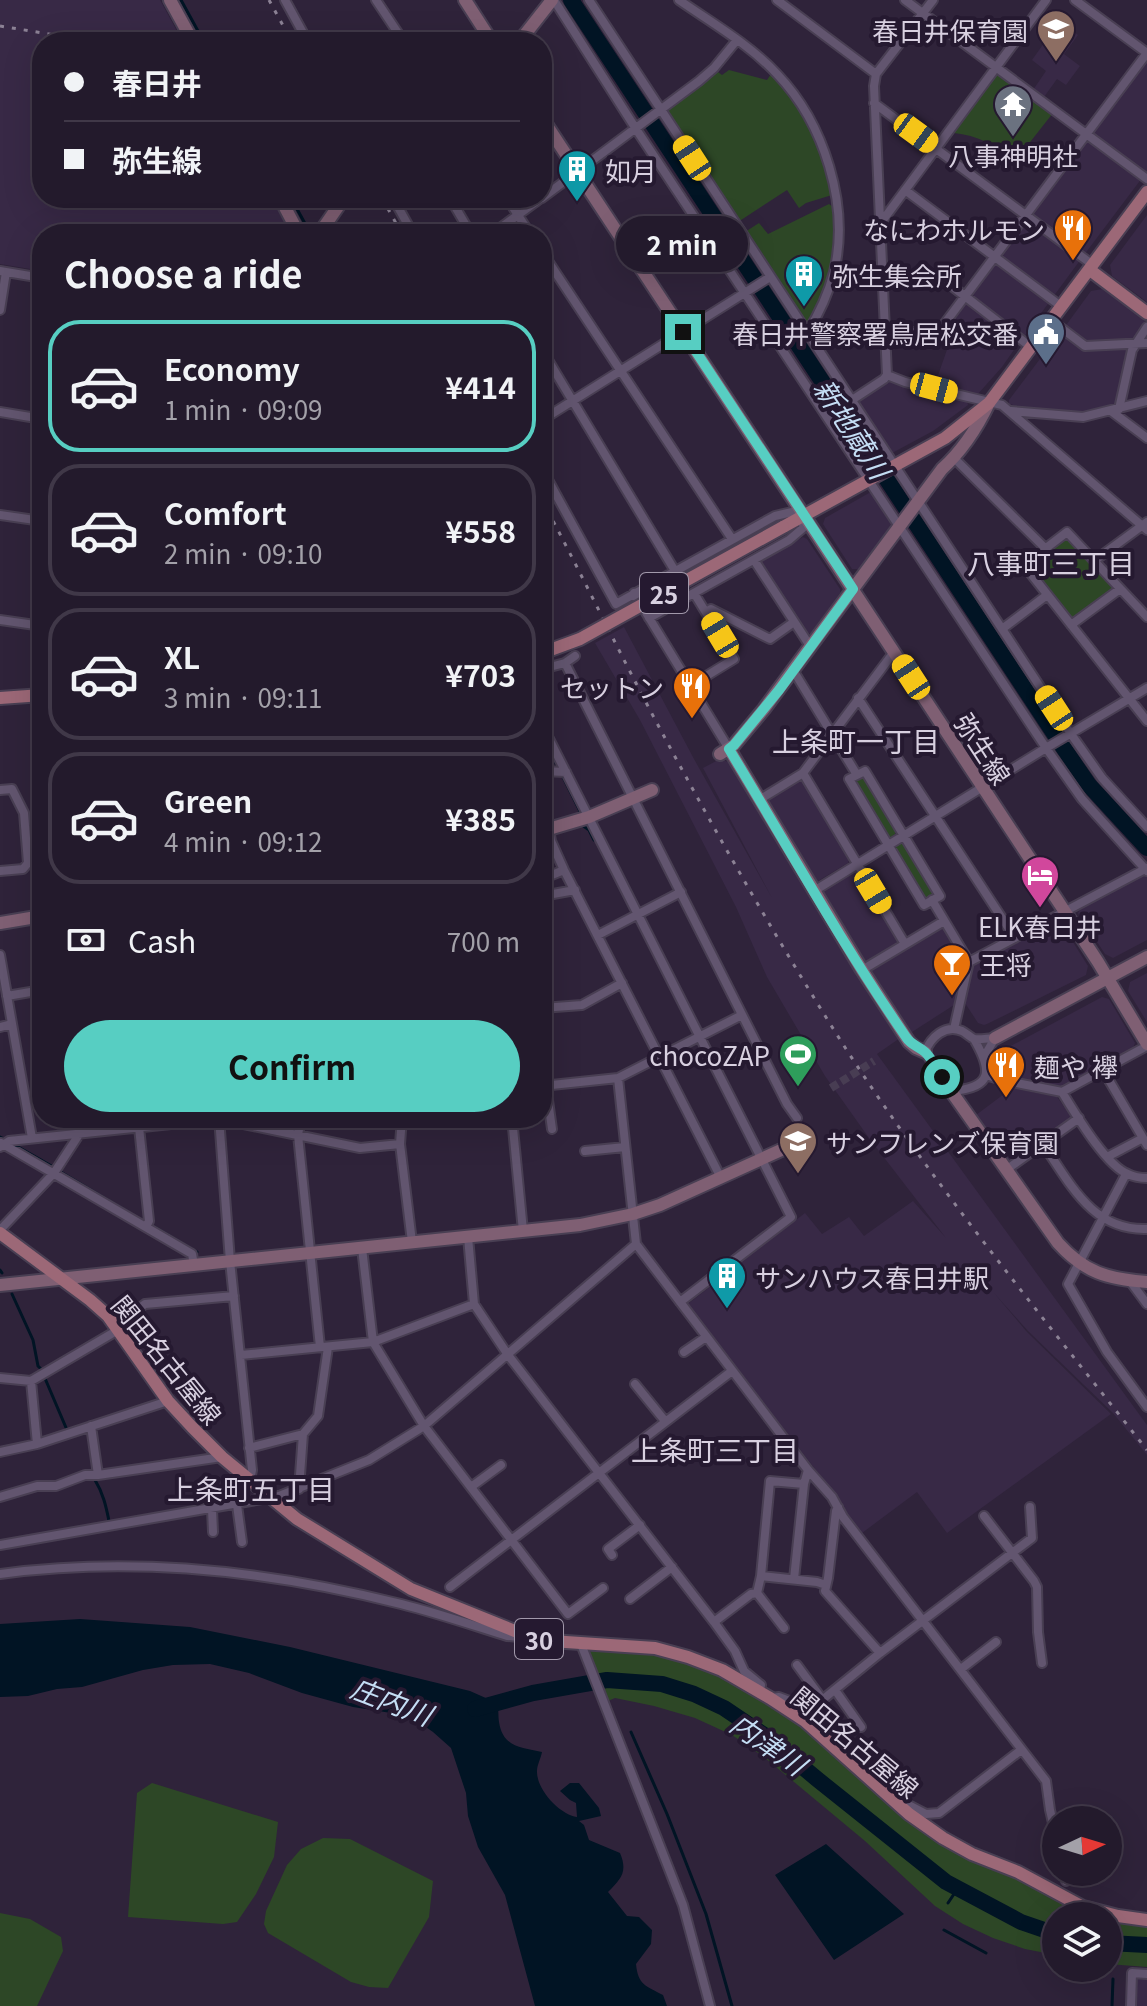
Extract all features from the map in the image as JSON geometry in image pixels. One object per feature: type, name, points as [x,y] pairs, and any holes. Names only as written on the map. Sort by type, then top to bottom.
[{"type":"main road","name":"25","points":[[552,649],[580,639],[945,438],[989,403],[1147,192]]},
{"type":"main road","points":[[1091,267],[1147,313]]},
{"type":"main road","points":[[0,698],[32,696]]},
{"type":"main road","name":"関田名古屋線","points":[[0,1232],[90,1300],[117,1328],[168,1401],[222,1457],[297,1519],[411,1589],[532,1638],[581,1644],[647,1646],[671,1651],[722,1670],[765,1695],[824,1737],[909,1814],[943,1838],[972,1854],[1018,1872],[1071,1902],[1107,1914],[1147,1920]]},
{"type":"street","points":[[170,0],[188,32]]},
{"type":"street","points":[[285,0],[303,32]]},
{"type":"street","points":[[376,0],[397,32]]},
{"type":"street","points":[[465,0],[486,32]]},
{"type":"street","points":[[527,32],[553,0],[1082,799],[1146,869],[969,962]]},
{"type":"street","points":[[589,0],[768,279],[852,400],[1069,735],[1102,778],[1147,827]]},
{"type":"street","points":[[679,0],[737,40],[774,71],[799,102],[812,125],[830,171],[837,214],[837,250],[828,294],[807,333]]},
{"type":"street","points":[[777,0],[876,74]]},
{"type":"street","points":[[905,0],[1147,179]]},
{"type":"street","points":[[852,400],[887,375],[874,103],[876,74],[933,0]]},
{"type":"street","points":[[879,225],[1046,0]]},
{"type":"street","points":[[807,333],[815,336],[939,331],[1147,53],[1075,0]]},
{"type":"street","points":[[552,191],[714,68],[737,40]]},
{"type":"street","points":[[874,103],[1091,267]]},
{"type":"street","name":"弥生線","points":[[552,133],[1064,910],[1147,1045]]},
{"type":"street","points":[[905,190],[1062,307]]},
{"type":"street","points":[[513,208],[524,224]]},
{"type":"street","points":[[506,224],[528,208]]},
{"type":"street","points":[[552,267],[732,539]]},
{"type":"street","points":[[0,310],[3,271],[32,276]]},
{"type":"street","points":[[552,414],[768,279]]},
{"type":"street","points":[[882,282],[944,280],[1032,348]]},
{"type":"street","points":[[1052,321],[1085,346],[1147,343]]},
{"type":"street","points":[[1115,410],[1135,344],[1147,327]]},
{"type":"street","points":[[552,366],[675,571]]},
{"type":"street","points":[[887,375],[1002,405],[1145,526],[1094,561]]},
{"type":"street","points":[[1011,411],[1083,417],[1147,401]]},
{"type":"street","points":[[724,752],[734,745],[764,709],[916,503],[977,429],[989,403]]},
{"type":"street","points":[[1115,410],[1147,438]]},
{"type":"street","points":[[0,412],[32,417]]},
{"type":"street","points":[[954,458],[1045,548]]},
{"type":"street","points":[[552,487],[616,604],[775,516],[792,512],[804,516],[803,528],[789,540],[649,618]]},
{"type":"street","points":[[0,515],[32,520]]},
{"type":"street","points":[[1147,617],[1067,532],[1024,565],[1147,721]]},
{"type":"street","points":[[754,560],[810,646]]},
{"type":"street","points":[[1071,625],[1120,589]]},
{"type":"street","points":[[634,593],[690,686],[724,752],[759,800],[862,970],[909,1042],[925,1052],[1058,1243],[1078,1263],[1096,1273],[1147,1282]]},
{"type":"street","points":[[690,686],[734,659],[694,593]]},
{"type":"street","points":[[1002,629],[1047,595]]},
{"type":"street","points":[[706,612],[711,609],[770,639],[794,622]]},
{"type":"street","points":[[0,620],[32,625]]},
{"type":"street","points":[[759,800],[803,773],[894,652]]},
{"type":"street","points":[[552,666],[575,656]]},
{"type":"street","points":[[565,663],[787,1104],[797,1118]]},
{"type":"street","points":[[793,670],[857,775]]},
{"type":"street","points":[[814,891],[1147,688]]},
{"type":"street","points":[[858,698],[1015,938]]},
{"type":"street","points":[[552,745],[791,1217],[680,1302]]},
{"type":"street","points":[[552,771],[566,772]]},
{"type":"street","points":[[865,771],[940,896],[924,905],[849,779],[857,775],[865,771]]},
{"type":"street","points":[[803,773],[905,944]]},
{"type":"street","points":[[0,790],[12,789],[24,813],[28,863],[23,869],[0,871]]},
{"type":"street","points":[[552,828],[589,817],[652,790]]},
{"type":"street","points":[[552,843],[721,1178]]},
{"type":"street","points":[[552,875],[564,870]]},
{"type":"street","points":[[552,894],[575,890]]},
{"type":"street","points":[[598,935],[681,892]]},
{"type":"street","points":[[932,900],[969,962],[954,1029]]},
{"type":"street","points":[[0,923],[32,918]]},
{"type":"street","points":[[862,970],[944,921]]},
{"type":"street","points":[[0,955],[32,1138]]},
{"type":"street","points":[[974,1039],[995,1038],[1147,957]]},
{"type":"street","points":[[552,1007],[582,1005],[622,983]]},
{"type":"street","points":[[7,996],[32,992]]},
{"type":"street","points":[[552,1085],[618,1078],[742,1015]]},
{"type":"street","points":[[0,1027],[12,1024]]},
{"type":"street","points":[[925,1052],[931,1039],[945,1030],[965,1032],[974,1039],[984,1057],[986,1075],[981,1082],[966,1090],[951,1091]]},
{"type":"street","points":[[984,1057],[995,1038]]},
{"type":"street","points":[[986,1075],[1062,1092],[1147,1045]]},
{"type":"street","points":[[1103,1070],[1145,1142],[1107,1157]]},
{"type":"street","points":[[618,1078],[636,1244],[1046,1781],[1049,1806]]},
{"type":"street","points":[[1062,1092],[1116,1167],[1126,1174],[1147,1178]]},
{"type":"street","points":[[1006,1170],[1079,1118]]},
{"type":"street","points":[[0,1232],[54,1173],[80,1133],[80,1128]]},
{"type":"street","points":[[1,1145],[9,1141],[107,1128]]},
{"type":"street","points":[[140,1128],[149,1221],[146,1227]]},
{"type":"street","points":[[220,1128],[252,1470],[250,1480]]},
{"type":"street","points":[[266,1128],[360,1148],[400,1144]]},
{"type":"street","points":[[299,1128],[309,1253],[324,1347],[318,1416],[303,1434],[299,1489]]},
{"type":"street","points":[[401,1128],[400,1144],[412,1242]]},
{"type":"street","points":[[513,1128],[523,1231]]},
{"type":"street","points":[[1043,1144],[1082,1200],[1102,1218],[1127,1227],[1147,1229]]},
{"type":"street","points":[[1,1145],[192,1254],[194,1265]]},
{"type":"street","points":[[0,1285],[580,1225],[660,1205],[790,1146]]},
{"type":"street","points":[[585,1151],[625,1147]]},
{"type":"street","points":[[1126,1174],[1068,1284],[1107,1352],[1147,1407]]},
{"type":"street","points":[[468,1237],[474,1304],[508,1355],[714,1622],[735,1651],[744,1671],[761,1685],[765,1695],[811,1709],[1032,1538],[1030,1507]]},
{"type":"street","points":[[0,1545],[279,1496],[369,1460],[424,1426],[636,1244]]},
{"type":"street","points":[[362,1248],[373,1342],[424,1426],[568,1614],[603,1588]]},
{"type":"street","points":[[1129,1280],[1147,1304]]},
{"type":"street","points":[[0,1378],[31,1381],[117,1328],[145,1304],[234,1296]]},
{"type":"street","points":[[241,1355],[373,1342],[474,1304]]},
{"type":"street","points":[[684,1352],[706,1337]]},
{"type":"street","points":[[450,1587],[732,1371]]},
{"type":"street","points":[[31,1381],[37,1444]]},
{"type":"street","points":[[635,1384],[665,1421]]},
{"type":"street","points":[[0,1452],[37,1444],[168,1401]]},
{"type":"street","points":[[91,1426],[98,1475]]},
{"type":"street","points":[[249,1448],[303,1434]]},
{"type":"street","points":[[0,1497],[37,1486],[56,1486],[85,1475],[222,1457]]},
{"type":"street","points":[[471,1487],[501,1465]]},
{"type":"street","points":[[794,1579],[808,1470]]},
{"type":"street","points":[[757,1593],[770,1481],[804,1484]]},
{"type":"street","points":[[237,1505],[242,1542]]},
{"type":"street","points":[[838,1507],[825,1591],[880,1653]]},
{"type":"street","points":[[212,1509],[213,1532]]},
{"type":"street","points":[[984,1516],[1037,1587],[1042,1663]]},
{"type":"street","points":[[612,1555],[608,1549],[640,1525]]},
{"type":"street","points":[[0,1574],[155,1566],[222,1571],[321,1586],[403,1604],[507,1636],[532,1638]]},
{"type":"street","points":[[630,1599],[672,1567]]},
{"type":"street","points":[[761,1576],[826,1585]]},
{"type":"street","points":[[714,1622],[751,1594],[757,1593]]},
{"type":"street","points":[[757,1593],[784,1628]]},
{"type":"street","points":[[961,1669],[996,1642]]},
{"type":"street","points":[[581,1644],[683,1905],[710,2006]]},
{"type":"street","points":[[797,1665],[822,1699]]},
{"type":"street","points":[[835,1690],[861,1727]]},
{"type":"street","points":[[885,1793],[926,1814],[939,1813],[1021,1750]]},
{"type":"street","points":[[1131,2006],[1132,1973],[1147,1974]]},
{"type":"shaded area","points":[[0,0],[160,0],[178,32],[32,32],[32,208],[277,208],[285,224],[32,224],[32,269],[0,264]]},
{"type":"shaded area","name":"春日井保育園","points":[[1064,24],[1078,35],[1064,54],[1080,66],[1066,85],[1057,79],[1044,97],[1033,90],[1046,71],[1032,60],[1054,29],[1058,32]]},
{"type":"shaded area","points":[[1147,58],[1147,172],[1146,174],[1092,134]]},
{"type":"shaded area","points":[[1086,139],[1142,178],[1084,255],[1030,215]]},
{"type":"shaded area","points":[[1147,215],[1147,302],[1112,276],[1110,265]]},
{"type":"shaded area","points":[[1026,219],[1081,259],[1053,297],[999,257]]},
{"type":"shaded area","points":[[994,261],[1050,301],[1023,338],[970,297]]},
{"type":"shaded area","points":[[1102,289],[1147,323],[1133,342],[1085,343],[1064,328],[1091,291]]},
{"type":"shaded area","points":[[964,301],[1020,341],[977,395],[935,384],[950,341],[941,334]]},
{"type":"shaded area","points":[[1061,331],[1083,348],[1128,346],[1130,350],[1118,403],[1082,413],[1009,404]]},
{"type":"shaded area","points":[[885,382],[967,401],[968,405],[933,431],[890,452],[858,404],[859,399]]},
{"type":"shaded area","points":[[873,493],[892,524],[859,569],[852,569],[823,524],[825,518]]},
{"type":"shaded area","points":[[803,537],[840,589],[811,633],[807,634],[760,564],[761,560]]},
{"type":"shaded area","points":[[624,627],[772,898],[703,768],[720,759],[731,763],[853,967],[900,1038],[877,1054],[1147,1425],[1147,1455],[1113,1413],[1028,1331],[994,1293],[1027,1332],[1111,1414],[947,1533],[917,1492],[862,1533],[688,1306],[805,1213],[822,1234],[849,1217],[864,1236],[913,1201],[946,1238],[825,1076],[767,977],[736,907],[640,720],[595,643]]},
{"type":"shaded area","points":[[799,780],[849,859],[848,863],[818,881],[813,880],[767,803],[768,799]]},
{"type":"shaded area","points":[[857,872],[899,941],[867,963],[862,962],[822,894]]},
{"type":"shaded area","points":[[1147,876],[1147,940],[1113,958],[1105,954],[1078,913],[1080,909]]},
{"type":"shaded area","points":[[1056,922],[1061,923],[1088,966],[1086,975],[987,1024],[978,1023],[965,1003],[973,967]]},
{"type":"shaded area","points":[[939,928],[944,929],[963,961],[954,1005],[912,1032],[908,1031],[871,975],[871,970]]},
{"type":"shaded area","points":[[1147,973],[1147,1022],[1128,991],[1130,982]]},
{"type":"shaded area","points":[[1102,997],[1109,999],[1135,1043],[1133,1048],[1059,1087],[1021,1080],[1015,1075],[1004,1056],[1007,1048]]},
{"type":"shaded area","points":[[1012,1088],[1057,1097],[1071,1116],[1006,1162],[975,1118]]},
{"type":"shaded area","points":[[1147,1979],[1147,2006],[1134,2006],[1135,1981]]},
{"type":"green space","points":[[729,70],[767,80],[771,74],[782,87],[810,130],[832,195],[799,208],[787,190],[738,222],[668,114],[718,72],[722,75]]},
{"type":"green space","points":[[996,72],[1053,113],[1016,160],[986,142],[954,133]]},
{"type":"green space","points":[[829,204],[833,207],[830,266],[816,308],[809,323],[805,323],[745,232],[759,223],[768,234]]},
{"type":"green space","points":[[1064,539],[1069,540],[1113,586],[1112,591],[1075,619],[1070,618],[1031,568],[1032,562]]},
{"type":"green space","points":[[861,777],[865,778],[896,830],[891,837],[887,836],[856,784]]},
{"type":"green space","points":[[901,843],[905,844],[934,893],[928,898],[924,897],[896,849]]},
{"type":"green space","points":[[591,1648],[667,1654],[730,1679],[801,1723],[901,1812],[1042,1883],[1042,1886],[1079,1902],[1042,1902],[1042,1952],[993,1938],[963,1924],[935,1906],[865,1841],[764,1757],[732,1735],[695,1718],[654,1706],[615,1698],[608,1701],[590,1655]]},
{"type":"green space","points":[[152,1783],[278,1822],[274,1857],[256,1894],[237,1922],[223,1924],[128,1917],[137,1793]]},
{"type":"green space","points":[[323,1838],[350,1839],[433,1881],[429,1917],[388,1988],[351,1982],[268,1933],[264,1924],[266,1911],[287,1865],[301,1849]]},
{"type":"green space","points":[[0,1913],[30,1919],[61,1937],[63,1951],[37,2006],[0,2006]]},
{"type":"green space","points":[[1122,1919],[1147,1924],[1147,1967],[1122,1965]]},
{"type":"water","name":"庄内川","points":[[80,1619],[190,1627],[290,1647],[470,1691],[497,1703],[501,1731],[509,1742],[542,1752],[538,1778],[550,1800],[563,1812],[577,1817],[576,1803],[560,1791],[570,1783],[579,1783],[599,1808],[601,1816],[579,1821],[584,1825],[589,1840],[620,1853],[622,1875],[608,1892],[627,1916],[639,1917],[652,1930],[651,1944],[636,1964],[637,1971],[644,1984],[663,1995],[667,2006],[535,2006],[505,1895],[478,1847],[468,1816],[466,1793],[451,1748],[410,1716],[353,1707],[302,1693],[249,1673],[210,1664],[173,1665],[82,1687],[0,1697],[0,1624]]},
{"type":"water","points":[[826,1844],[904,1914],[834,1960],[775,1875]]},
{"type":"waterway","points":[[181,0],[199,32]]},
{"type":"waterway","name":"新地蔵川","points":[[571,0],[1065,750],[1089,785],[1147,848]]},
{"type":"waterway","points":[[296,208],[305,224]]},
{"type":"waterway","points":[[552,755],[579,813]]},
{"type":"waterway","points":[[582,825],[594,840]]},
{"type":"waterway","points":[[0,1137],[4,1139]]},
{"type":"waterway","points":[[13,1144],[55,1168]]},
{"type":"waterway","points":[[59,1171],[133,1215]]},
{"type":"waterway","points":[[138,1218],[144,1221]]},
{"type":"waterway","points":[[151,1225],[197,1252]]},
{"type":"waterway","points":[[12,1294],[33,1340],[38,1366],[42,1370]]},
{"type":"waterway","points":[[44,1376],[67,1430]]},
{"type":"waterway","points":[[241,1403],[247,1459]]},
{"type":"waterway","points":[[95,1480],[109,1521]]},
{"type":"waterway","name":"内津川","points":[[475,1709],[533,1693],[607,1680],[662,1684],[694,1694],[724,1708],[764,1735],[946,1882],[1021,1922],[1042,1929]]},
{"type":"waterway","points":[[631,1732],[706,1914],[732,2006]]},
{"type":"waterway","points":[[948,1903],[958,1888]]},
{"type":"waterway","points":[[944,1930],[986,1953]]},
{"type":"waterway","name":"内津川","points":[[1122,1944],[1147,1945]]},
{"type":"waterway","points":[[1112,2006],[1113,1982]]},
{"type":"tunnel","points":[[831,1088],[874,1061]]},
{"type":"railway","points":[[269,0],[287,32]]},
{"type":"railway","points":[[0,26],[37,32]]},
{"type":"railway","points":[[388,208],[396,224]]},
{"type":"railway","points":[[552,520],[697,796],[769,924],[846,1049],[954,1203],[1147,1450]]},
{"type":"place","name":"春日井保育園","points":[[1056,63]]},
{"type":"place","name":"八事神明社","points":[[1013,138]]},
{"type":"place","name":"如月","points":[[577,203]]},
{"type":"place","name":"なにわホルモン","points":[[1073,262]]},
{"type":"place","name":"弥生集会所","points":[[804,308]]},
{"type":"place","name":"春日井警察署鳥居松交番","points":[[1046,366]]},
{"type":"place","name":"セットン","points":[[692,720]]},
{"type":"place","name":"ELK春日井","points":[[1040,909]]},
{"type":"place","name":"王将","points":[[952,997]]},
{"type":"place","name":"chocoZAP","points":[[798,1088]]},
{"type":"place","name":"麺や 襷","points":[[1006,1099]]},
{"type":"place","name":"サンフレンズ保育園","points":[[798,1175]]},
{"type":"place","name":"サンハウス春日井駅","points":[[727,1310]]},
{"type":"district","name":"八事町三丁目","points":[[1051,562]]},
{"type":"district","name":"上条町一丁目","points":[[856,740]]},
{"type":"district","name":"上条町三丁目","points":[[715,1449]]},
{"type":"district","name":"上条町五丁目","points":[[251,1488]]},
{"type":"route","points":[[683,332],[853,589],[764,709],[729,749],[891,1015],[909,1042],[925,1052],[942,1077]]}]
